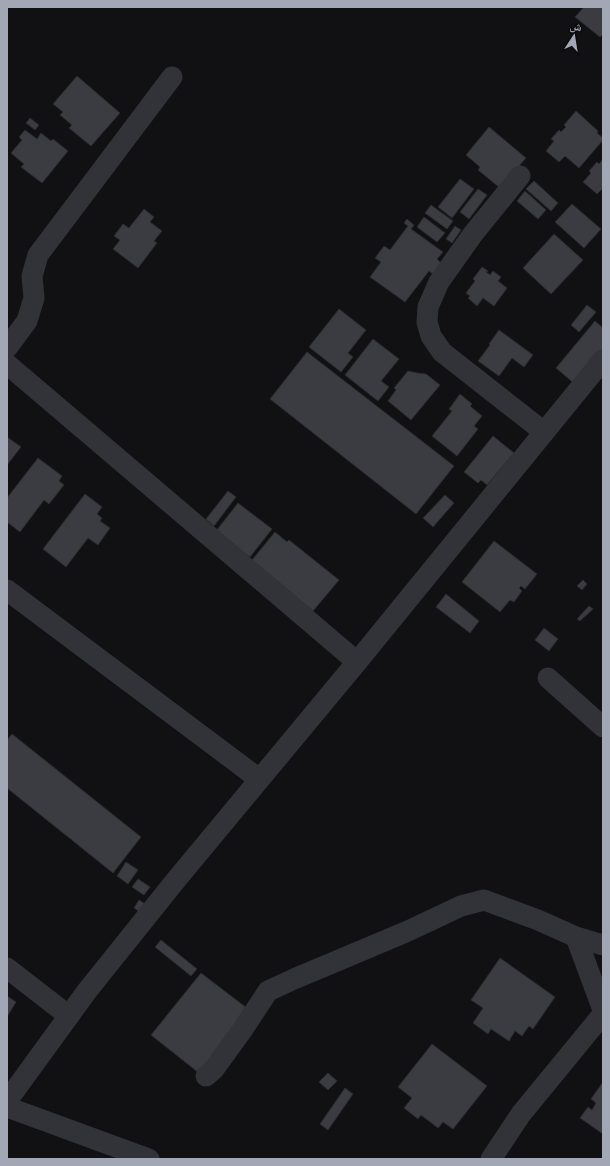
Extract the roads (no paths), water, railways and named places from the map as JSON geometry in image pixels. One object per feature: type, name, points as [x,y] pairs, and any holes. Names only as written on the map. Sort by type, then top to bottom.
[{"type":"street","points":[[7,348],[26,321],[29,313],[34,298],[32,276],[38,255],[172,77]]},
{"type":"street","points":[[520,176],[473,234],[439,282],[428,306],[427,322],[431,336],[442,352],[544,432]]},
{"type":"street","points":[[7,1101],[87,991],[171,886],[357,662],[603,360]]},
{"type":"street","points":[[7,364],[357,662]]},
{"type":"street","points":[[7,590],[259,780]]},
{"type":"street","points":[[548,678],[603,728]]},
{"type":"street","points":[[206,1076],[214,1069],[268,991],[408,931],[461,906],[484,900],[603,945]]},
{"type":"street","points":[[576,936],[603,1010]]},
{"type":"street","points":[[7,968],[69,1016]]},
{"type":"street","points":[[491,1159],[521,1114],[603,1014]]},
{"type":"street","points":[[7,1107],[149,1159]]}]
